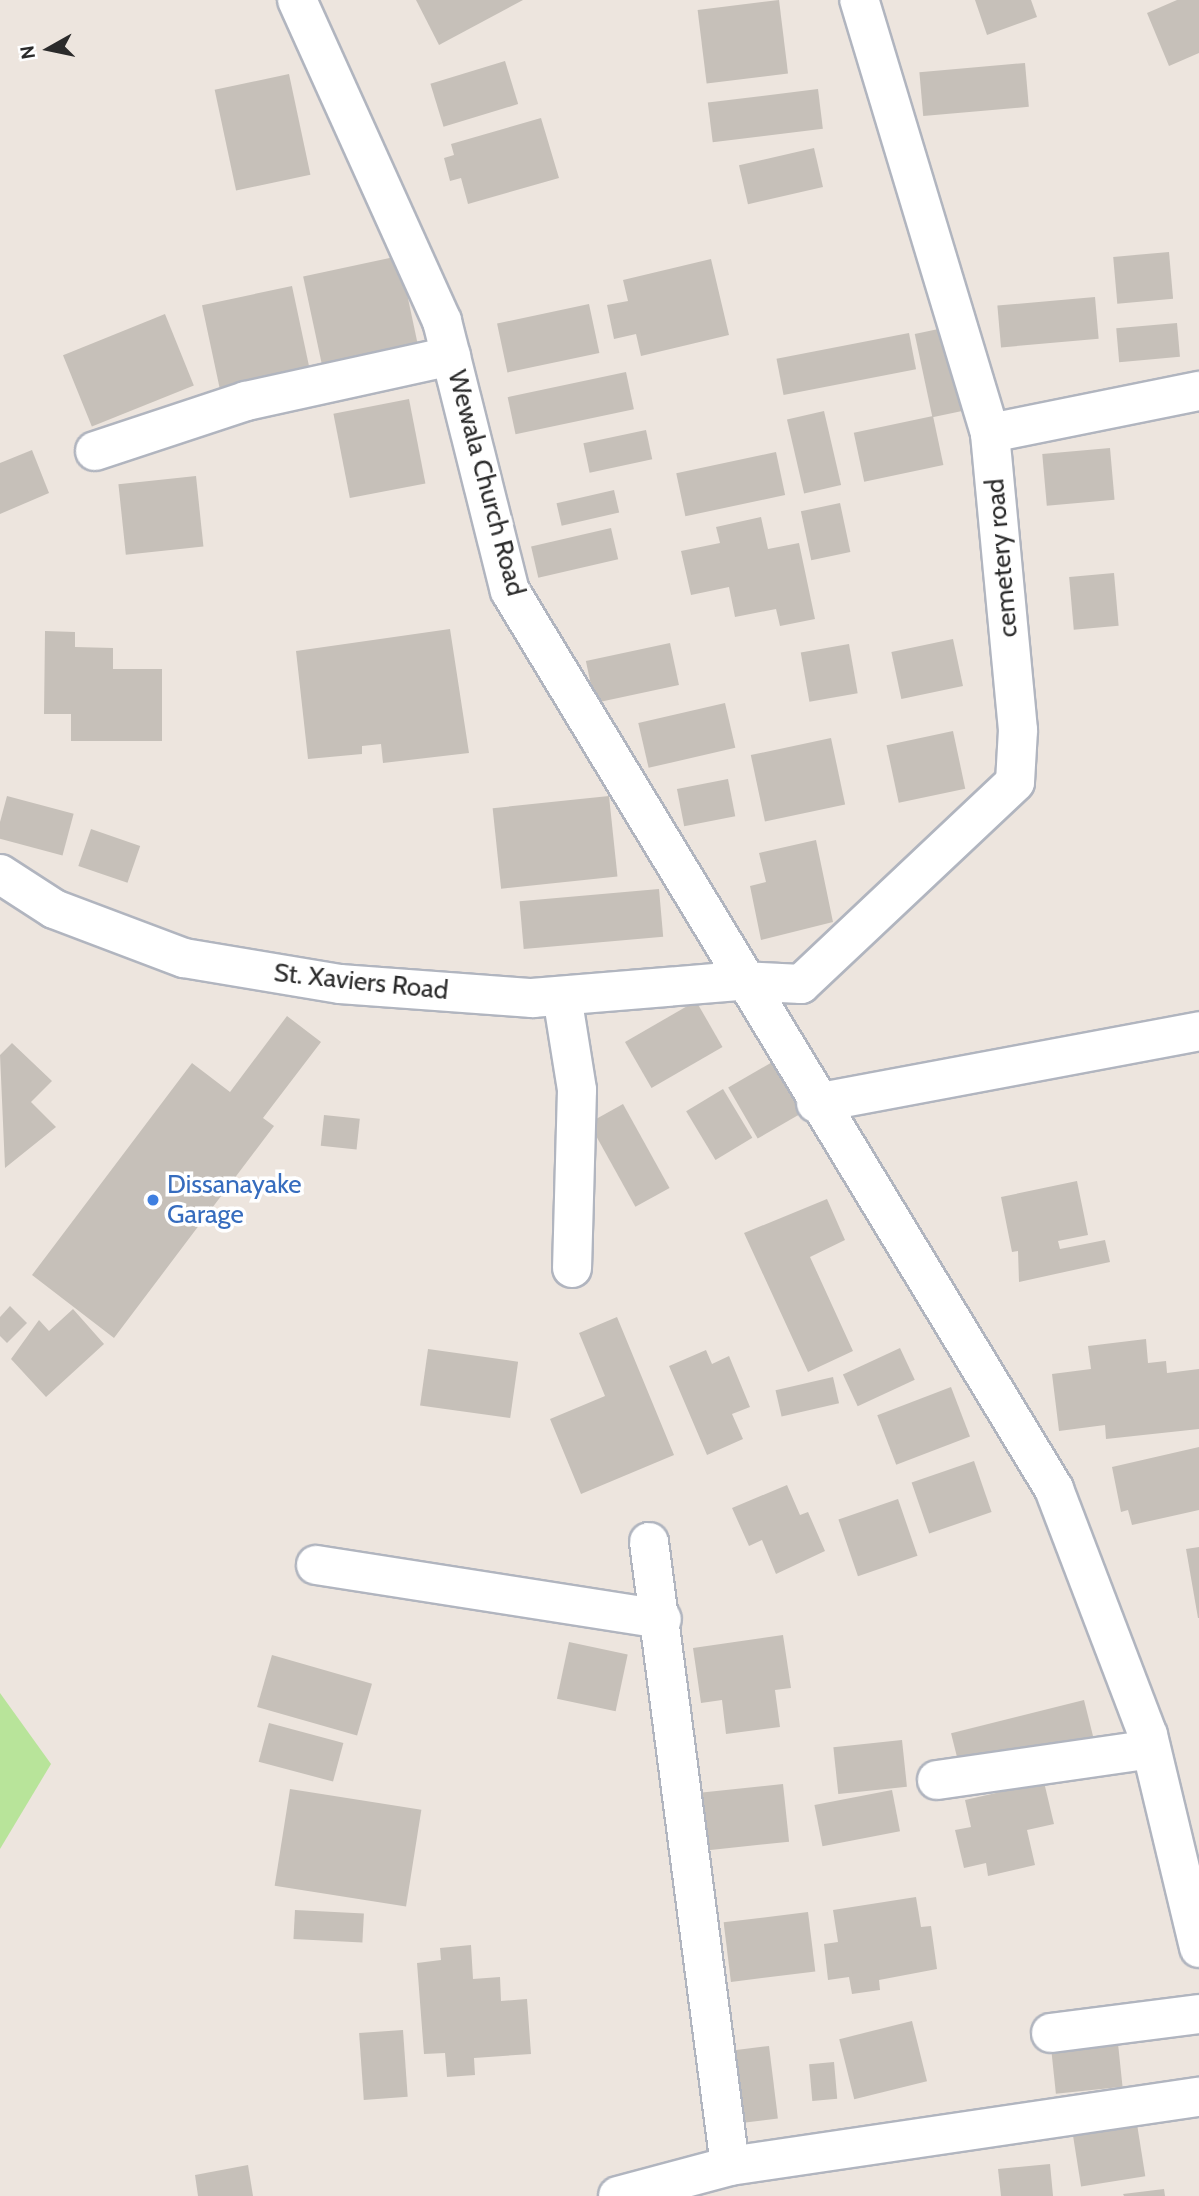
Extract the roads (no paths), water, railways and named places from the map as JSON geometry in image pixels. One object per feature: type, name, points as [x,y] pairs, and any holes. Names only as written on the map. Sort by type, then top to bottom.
[{"type":"street","name":"Wewala Church Road","points":[[297,0],[442,321],[510,591],[741,981],[1054,1489],[1151,1749],[1199,1948]]},
{"type":"street","name":"cemetery road","points":[[741,981],[801,984],[1015,782],[1018,730],[990,433],[859,0]]},
{"type":"street","points":[[95,451],[246,401],[452,356]]},
{"type":"street","points":[[990,433],[1199,391]]},
{"type":"street","name":"St. Xaviers Road","points":[[0,874],[54,909],[184,958],[340,984],[562,996],[741,981]]},
{"type":"street","points":[[562,996],[577,1090],[572,1268]]},
{"type":"street","points":[[816,1103],[1199,1031]]},
{"type":"street","points":[[649,1542],[662,1619],[730,2166]]},
{"type":"street","points":[[316,1565],[662,1619]]},
{"type":"street","points":[[937,1780],[1151,1749]]},
{"type":"street","points":[[1051,2033],[1199,2014]]},
{"type":"street","points":[[618,2196],[730,2166],[1199,2097]]},
{"type":"place","name":"Dissanayake Garage","points":[[153,1200]]}]
